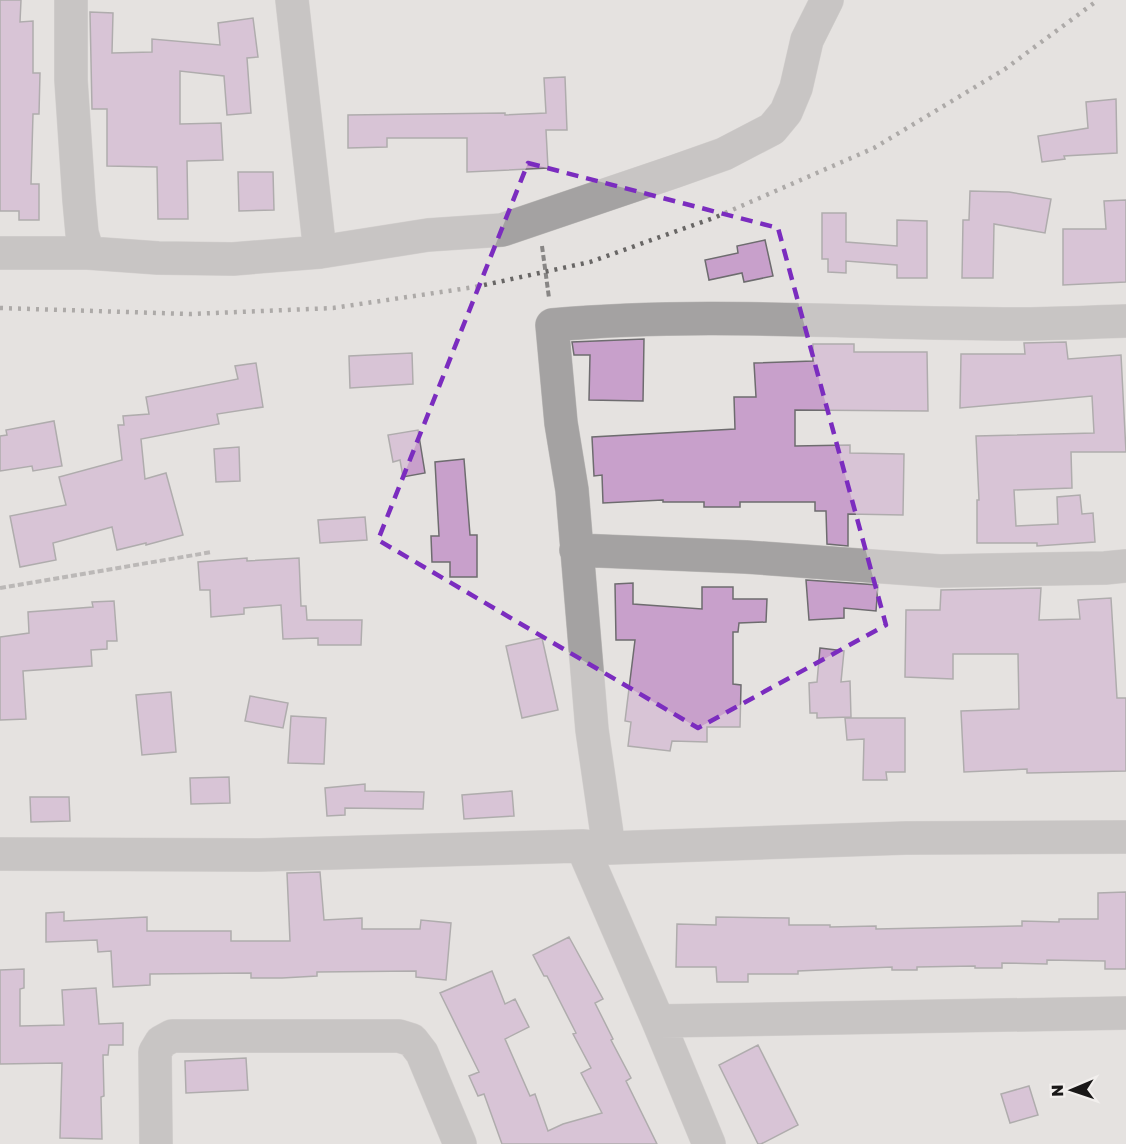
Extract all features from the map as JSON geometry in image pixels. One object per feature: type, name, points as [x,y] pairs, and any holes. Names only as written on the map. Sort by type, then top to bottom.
[{"type":"street","points":[[71,0],[71,80],[82,233],[88,253]]},
{"type":"street","points":[[292,0],[320,252]]},
{"type":"street","points":[[0,253],[88,253],[158,258],[233,259],[320,252],[428,235],[502,230],[724,154],[772,129],[786,112],[796,88],[807,40],[827,0]]},
{"type":"street","points":[[709,1144],[658,1021],[596,847],[592,730],[572,490],[561,423],[552,325],[609,320],[756,317],[1016,324],[1126,321]]},
{"type":"street","points":[[576,550],[746,557],[939,571],[1126,566]]},
{"type":"street","points":[[0,854],[259,855],[906,838],[1126,837]]},
{"type":"street","points":[[658,1021],[1126,1013]]},
{"type":"street","points":[[156,1144],[155,1052],[161,1042],[172,1036],[399,1036],[412,1041],[422,1053],[460,1144]]},
{"type":"path","points":[[547,214],[541,238],[552,325]]},
{"type":"path","points":[[0,588],[212,552]]},
{"type":"highlighted area","points":[[528,163],[778,228],[886,625],[698,728],[378,540]]},
{"type":"building","points":[[0,0],[21,0],[20,22],[33,21],[33,73],[40,73],[39,114],[33,114],[31,184],[39,184],[39,220],[19,220],[19,211],[0,211]]},
{"type":"building","points":[[90,12],[113,13],[112,53],[152,52],[152,39],[220,45],[218,23],[253,18],[258,57],[247,58],[251,113],[227,115],[224,76],[180,71],[180,124],[221,123],[223,160],[187,161],[188,219],[158,219],[157,167],[107,166],[107,109],[92,109]]},
{"type":"building","points":[[565,77],[567,130],[546,130],[548,168],[467,172],[467,138],[387,138],[387,147],[348,148],[348,115],[546,113],[544,78]]},
{"type":"building","points":[[1116,99],[1117,153],[1064,156],[1065,159],[1042,162],[1038,136],[1088,128],[1086,102]]},
{"type":"building","points":[[238,172],[273,172],[274,210],[239,211]]},
{"type":"building","points":[[970,191],[1009,192],[1051,199],[1045,233],[994,224],[993,278],[962,278],[963,220],[969,220]]},
{"type":"building","points":[[1126,200],[1126,282],[1063,285],[1063,229],[1106,229],[1104,201]]},
{"type":"building","points":[[822,213],[846,213],[846,242],[897,246],[897,220],[927,221],[927,278],[897,278],[897,265],[846,261],[846,273],[828,272],[828,259],[822,259]]},
{"type":"building","points":[[765,240],[773,276],[744,282],[742,273],[709,280],[705,260],[738,253],[737,246]]},
{"type":"building","points":[[644,339],[643,401],[589,400],[590,355],[574,355],[572,342]]},
{"type":"building","points":[[1066,342],[1068,359],[1121,355],[1126,452],[1071,452],[1072,488],[1014,490],[1016,526],[1058,524],[1057,497],[1080,495],[1082,514],[1093,513],[1095,542],[1037,546],[1037,543],[977,543],[977,500],[979,500],[976,436],[1094,433],[1092,396],[960,408],[961,354],[1025,354],[1024,343]]},
{"type":"building","points":[[813,344],[854,344],[854,352],[927,352],[928,411],[795,410],[795,446],[850,445],[850,453],[904,454],[903,515],[848,514],[848,546],[827,544],[826,511],[815,511],[815,502],[740,502],[740,507],[704,507],[704,502],[663,502],[663,500],[603,503],[602,475],[594,476],[592,437],[735,429],[734,397],[756,397],[754,363],[813,361]]},
{"type":"building","points":[[412,353],[413,384],[350,388],[349,356]]},
{"type":"building","points":[[256,363],[263,407],[217,414],[219,424],[141,439],[145,479],[166,473],[183,535],[117,550],[112,527],[53,543],[56,560],[20,567],[10,516],[66,505],[59,477],[122,460],[118,425],[124,425],[123,416],[149,414],[146,397],[238,379],[235,366]]},
{"type":"building","points":[[54,421],[62,466],[33,471],[32,466],[0,471],[0,436],[7,435],[6,430]]},
{"type":"building","points":[[418,430],[425,473],[403,477],[400,460],[393,462],[388,435]]},
{"type":"building","points":[[239,447],[240,481],[216,482],[214,449]]},
{"type":"building","points":[[464,459],[470,535],[477,535],[477,577],[450,577],[450,562],[432,562],[431,536],[439,536],[435,462]]},
{"type":"building","points":[[365,517],[367,540],[320,543],[318,520]]},
{"type":"building","points":[[247,558],[247,561],[299,558],[301,606],[306,606],[307,620],[362,620],[361,645],[318,645],[318,638],[283,639],[281,605],[244,608],[244,614],[211,617],[210,590],[200,590],[198,562]]},
{"type":"building","points":[[806,580],[878,585],[876,611],[844,608],[844,618],[809,620]]},
{"type":"building","points":[[633,583],[633,604],[702,609],[702,587],[733,587],[733,599],[767,599],[766,622],[739,623],[738,632],[733,632],[733,684],[741,685],[740,727],[707,727],[707,742],[672,741],[670,751],[628,746],[631,722],[625,721],[635,640],[616,640],[615,584]]},
{"type":"building","points":[[1041,588],[1039,620],[1080,619],[1078,600],[1111,598],[1117,698],[1126,698],[1126,771],[1027,773],[1027,769],[964,772],[961,711],[1019,709],[1018,654],[953,654],[953,679],[905,677],[906,610],[940,610],[941,590]]},
{"type":"building","points":[[114,601],[117,641],[107,641],[107,649],[91,650],[92,666],[23,671],[26,719],[0,720],[0,637],[29,633],[28,612],[93,607],[92,602]]},
{"type":"building","points":[[542,638],[558,710],[522,718],[506,646]]},
{"type":"building","points":[[820,648],[844,651],[841,682],[850,681],[851,717],[817,718],[817,713],[810,713],[809,683],[817,682]]},
{"type":"building","points":[[171,692],[176,752],[142,755],[136,695]]},
{"type":"building","points":[[250,696],[288,703],[283,728],[245,721]]},
{"type":"building","points":[[291,716],[326,718],[324,764],[288,763]]},
{"type":"building","points":[[845,718],[905,718],[905,772],[886,772],[887,780],[863,780],[864,739],[847,740]]},
{"type":"building","points":[[229,777],[230,803],[191,804],[190,778]]},
{"type":"building","points":[[365,784],[365,791],[424,792],[423,809],[345,808],[345,815],[327,816],[325,788]]},
{"type":"building","points":[[512,791],[514,816],[464,819],[462,795]]},
{"type":"building","points":[[30,797],[69,797],[70,821],[31,822]]},
{"type":"building","points":[[320,872],[324,920],[362,918],[362,929],[420,929],[421,920],[451,923],[446,980],[416,977],[416,971],[317,972],[317,976],[282,978],[251,978],[251,973],[150,974],[150,985],[113,987],[111,951],[98,952],[97,940],[46,942],[46,913],[64,912],[64,921],[147,917],[147,931],[231,931],[231,941],[290,941],[287,873]]},
{"type":"building","points":[[1126,892],[1126,969],[1105,969],[1105,961],[1047,960],[1047,964],[1002,963],[1002,968],[917,967],[917,970],[892,970],[892,967],[798,971],[798,974],[748,974],[748,982],[717,982],[716,967],[676,967],[677,924],[716,925],[716,917],[789,918],[789,925],[876,926],[876,929],[1022,926],[1022,921],[1059,922],[1059,919],[1098,919],[1098,893]]},
{"type":"building","points":[[569,937],[603,999],[595,1003],[631,1078],[626,1081],[657,1144],[502,1144],[484,1094],[478,1096],[469,1076],[479,1072],[440,993],[492,971],[505,1004],[515,999],[529,1027],[505,1039],[530,1096],[535,1094],[548,1131],[563,1124],[602,1113],[581,1073],[591,1068],[573,1034],[576,1033],[547,976],[544,976],[533,955]]},
{"type":"building","points":[[24,969],[24,988],[20,989],[20,1026],[64,1025],[62,990],[96,988],[99,1024],[123,1023],[123,1045],[109,1045],[108,1055],[103,1055],[102,1139],[60,1138],[62,1063],[0,1064],[0,970]]},
{"type":"building","points":[[758,1045],[798,1125],[761,1144],[758,1144],[719,1065]]},
{"type":"building","points":[[246,1058],[248,1090],[186,1093],[185,1061]]},
{"type":"building","points":[[1029,1086],[1038,1115],[1010,1123],[1001,1094]]},
{"type":"railway","points":[[0,308],[190,314],[333,308],[475,287],[590,262],[716,217],[874,148],[1005,69],[1098,0]]}]
